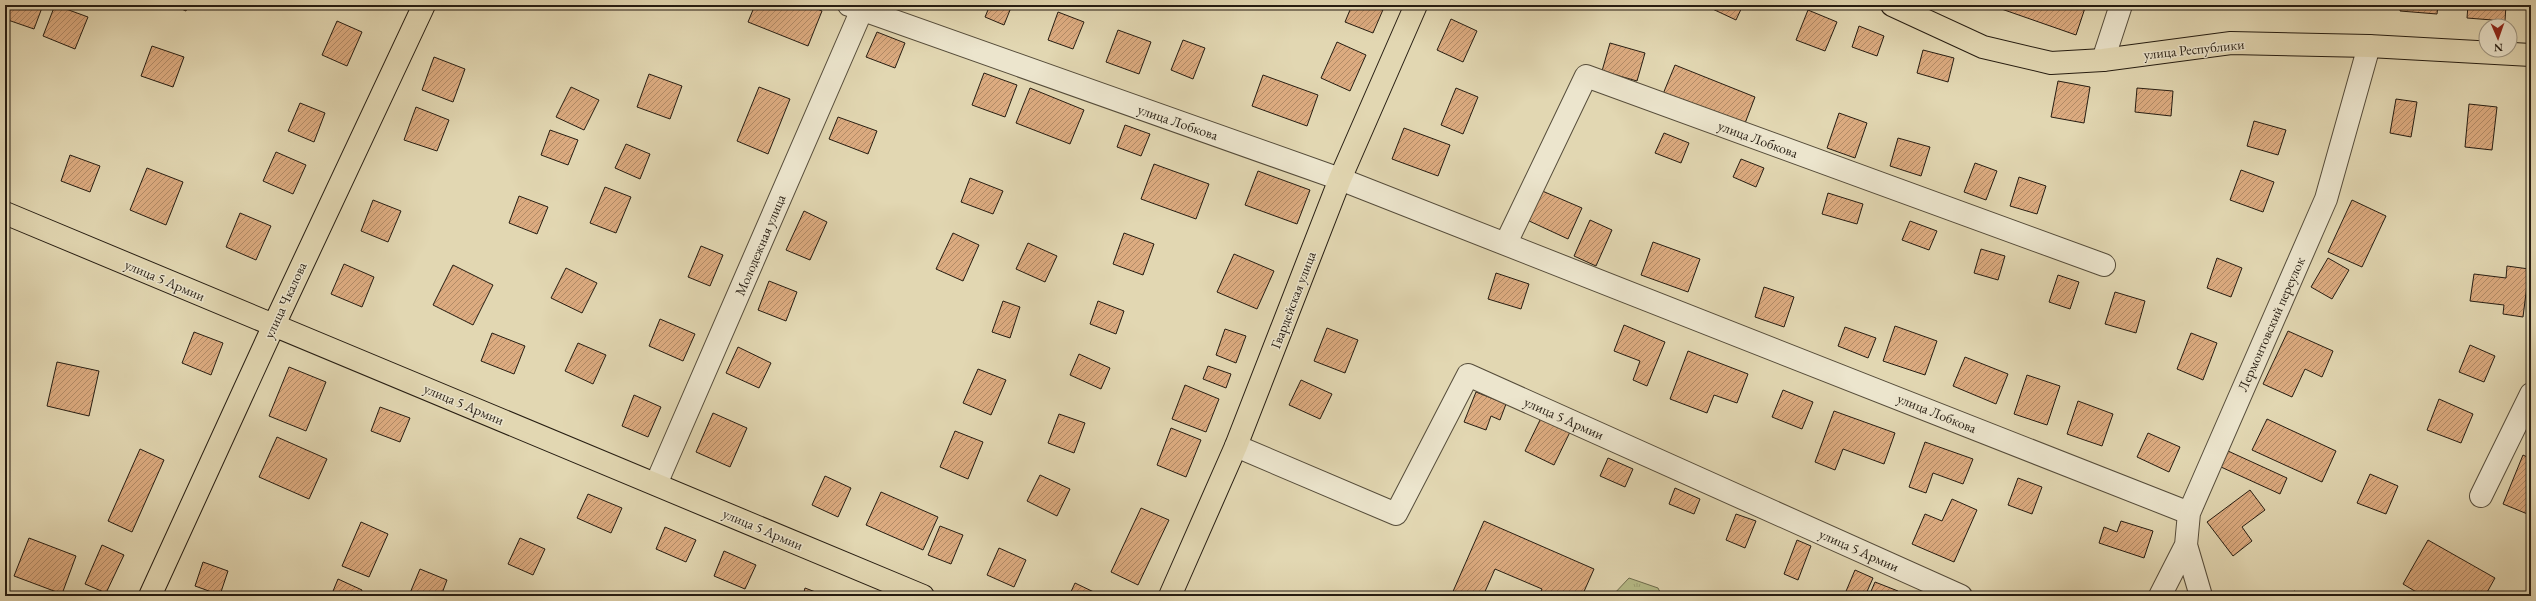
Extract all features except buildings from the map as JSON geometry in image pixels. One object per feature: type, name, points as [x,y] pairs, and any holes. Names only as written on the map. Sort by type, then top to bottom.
[{"type":"main road","name":"улица Чкалова","points":[[150,596],[274,325],[424,5]]},
{"type":"main road","name":"Гвардейская улица","points":[[1170,596],[1236,446],[1340,179],[1416,5]]},
{"type":"main road","name":"улица Республики","points":[[1892,5],[1983,47],[2051,63],[2103,60],[2231,43],[2369,46],[2531,55]]},
{"type":"main road","name":"улица 5 Армии","points":[[5,213],[923,596]]},
{"type":"street","points":[[2103,60],[2121,5]]},
{"type":"street","name":"улица Лобкова","points":[[858,7],[1340,179],[1506,243],[2189,513]]},
{"type":"street","name":"Молодежная улица","points":[[656,484],[858,7]]},
{"type":"street","name":"Лермонтовский переулок","points":[[2160,596],[2186,545],[2189,513],[2326,199],[2369,46]]},
{"type":"street","name":"улица Лобкова","points":[[1506,243],[1586,76],[2104,264]]},
{"type":"street","name":"улица 5 Армии","points":[[1236,446],[1396,514],[1468,375],[1961,596]]},
{"type":"street","points":[[2481,496],[2531,394]]},
{"type":"street","points":[[2186,545],[2201,596]]},
{"type":"green space","points":[[1629,578],[1658,588],[1662,596],[1612,596]]}]
